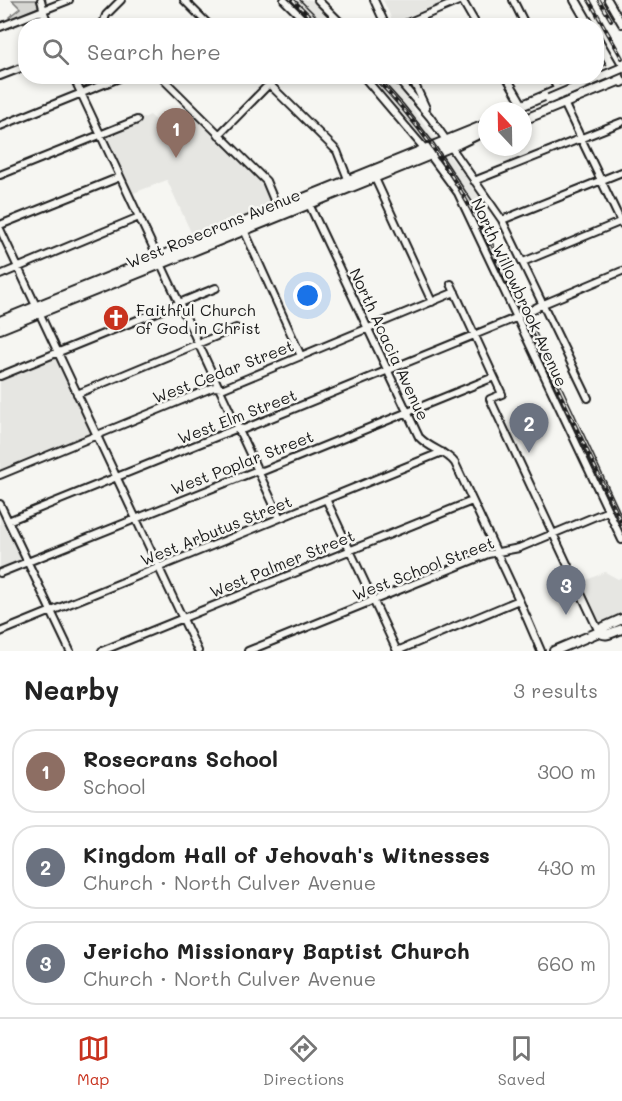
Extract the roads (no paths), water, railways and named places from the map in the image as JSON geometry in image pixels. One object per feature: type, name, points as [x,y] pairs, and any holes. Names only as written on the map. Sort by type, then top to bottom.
[{"type":"main road","points":[[575,0],[585,18]]},
{"type":"main road","points":[[604,47],[622,78]]},
{"type":"main road","points":[[604,75],[618,68]]},
{"type":"main road","points":[[604,84],[622,78]]},
{"type":"main road","points":[[532,116],[622,78]]},
{"type":"main road","points":[[532,103],[572,84]]},
{"type":"main road","points":[[532,110],[585,84]]},
{"type":"main road","points":[[532,105],[603,84]]},
{"type":"main road","points":[[451,143],[478,127]]},
{"type":"main road","points":[[451,143],[478,133]]},
{"type":"main road","points":[[451,143],[478,136]]},
{"type":"main road","name":"West Rosecrans Avenue","points":[[0,329],[38,310],[451,143]]},
{"type":"main road","name":"West Rosecrans Avenue","points":[[160,260],[244,230],[279,212]]},
{"type":"main road","name":"West Rosecrans Avenue","points":[[0,321],[38,310]]},
{"type":"main road","points":[[554,651],[600,632],[602,628],[622,619]]},
{"type":"main road","points":[[600,632],[606,635],[622,629]]},
{"type":"street","points":[[41,0],[46,18]]},
{"type":"street","points":[[23,18],[69,0]]},
{"type":"street","points":[[106,18],[121,0]]},
{"type":"street","points":[[184,0],[202,18]]},
{"type":"street","points":[[284,0],[302,18]]},
{"type":"street","points":[[318,0],[336,18]]},
{"type":"street","points":[[374,0],[382,18]]},
{"type":"street","points":[[419,18],[461,0],[472,18]]},
{"type":"street","points":[[513,0],[522,18]]},
{"type":"street","points":[[608,0],[622,24]]},
{"type":"street","points":[[0,27],[18,20]]},
{"type":"street","points":[[0,76],[18,69]]},
{"type":"street","points":[[77,84],[280,518]]},
{"type":"street","points":[[0,126],[105,84]]},
{"type":"street","points":[[168,84],[266,181],[279,212]]},
{"type":"street","points":[[219,135],[269,84],[337,151],[350,183]]},
{"type":"street","name":"North Willowbrook Avenue","points":[[370,84],[431,151],[458,193],[622,540]]},
{"type":"street","name":"North Willowbrook Avenue","points":[[402,84],[451,143],[474,181],[502,220],[588,398]]},
{"type":"street","points":[[415,84],[430,117]]},
{"type":"street","points":[[510,84],[518,102]]},
{"type":"street","points":[[555,84],[558,90]]},
{"type":"street","points":[[523,262],[622,223],[564,103]]},
{"type":"street","points":[[0,175],[137,120]]},
{"type":"street","points":[[474,181],[622,122]]},
{"type":"street","points":[[502,220],[622,172]]},
{"type":"street","points":[[373,174],[432,302]]},
{"type":"street","points":[[120,177],[0,227],[198,651]]},
{"type":"street","name":"North Acacia Avenue","points":[[307,201],[419,437],[429,446],[450,457],[455,463],[541,651]]},
{"type":"street","points":[[0,275],[139,217]]},
{"type":"street","points":[[244,230],[301,356]]},
{"type":"street","name":"West Elm Street","points":[[8,521],[238,428],[244,429],[475,335],[622,271]]},
{"type":"street","points":[[451,284],[502,394],[490,399],[600,632]]},
{"type":"street","points":[[0,375],[216,288]]},
{"type":"street","name":"West Cedar Street","points":[[0,475],[214,387],[224,388],[455,292]]},
{"type":"street","points":[[77,394],[236,328]]},
{"type":"street","name":"West Poplar Street","points":[[0,573],[258,470],[263,471],[494,377]]},
{"type":"street","name":"West Arbutus Street","points":[[0,632],[442,452]]},
{"type":"street","points":[[326,499],[397,651],[519,600]]},
{"type":"street","name":"West Palmer Street","points":[[102,651],[472,501]]},
{"type":"street","points":[[0,504],[70,651]]},
{"type":"street","name":"West School Street","points":[[248,651],[496,551],[519,548],[608,511]]},
{"type":"tram line","points":[[300,0],[318,18]]},
{"type":"tram line","points":[[385,84],[433,142],[473,203],[622,517]]},
{"type":"railway","points":[[293,0],[312,18]]},
{"type":"railway","points":[[589,0],[599,18]]},
{"type":"railway","points":[[599,0],[611,20]]},
{"type":"railway","points":[[604,26],[622,58]]},
{"type":"railway","points":[[381,84],[406,112],[435,150],[473,212],[622,524]]},
{"type":"place","name":"Rosecrans School","points":[[176,158]]},
{"type":"place","name":"Faithful Church of God in Christ","points":[[116,318]]},
{"type":"place","name":"Kingdom Hall of Jehovah's Witnesses","points":[[529,453]]},
{"type":"place","name":"Jericho Missionary Baptist Church","points":[[566,615]]}]
